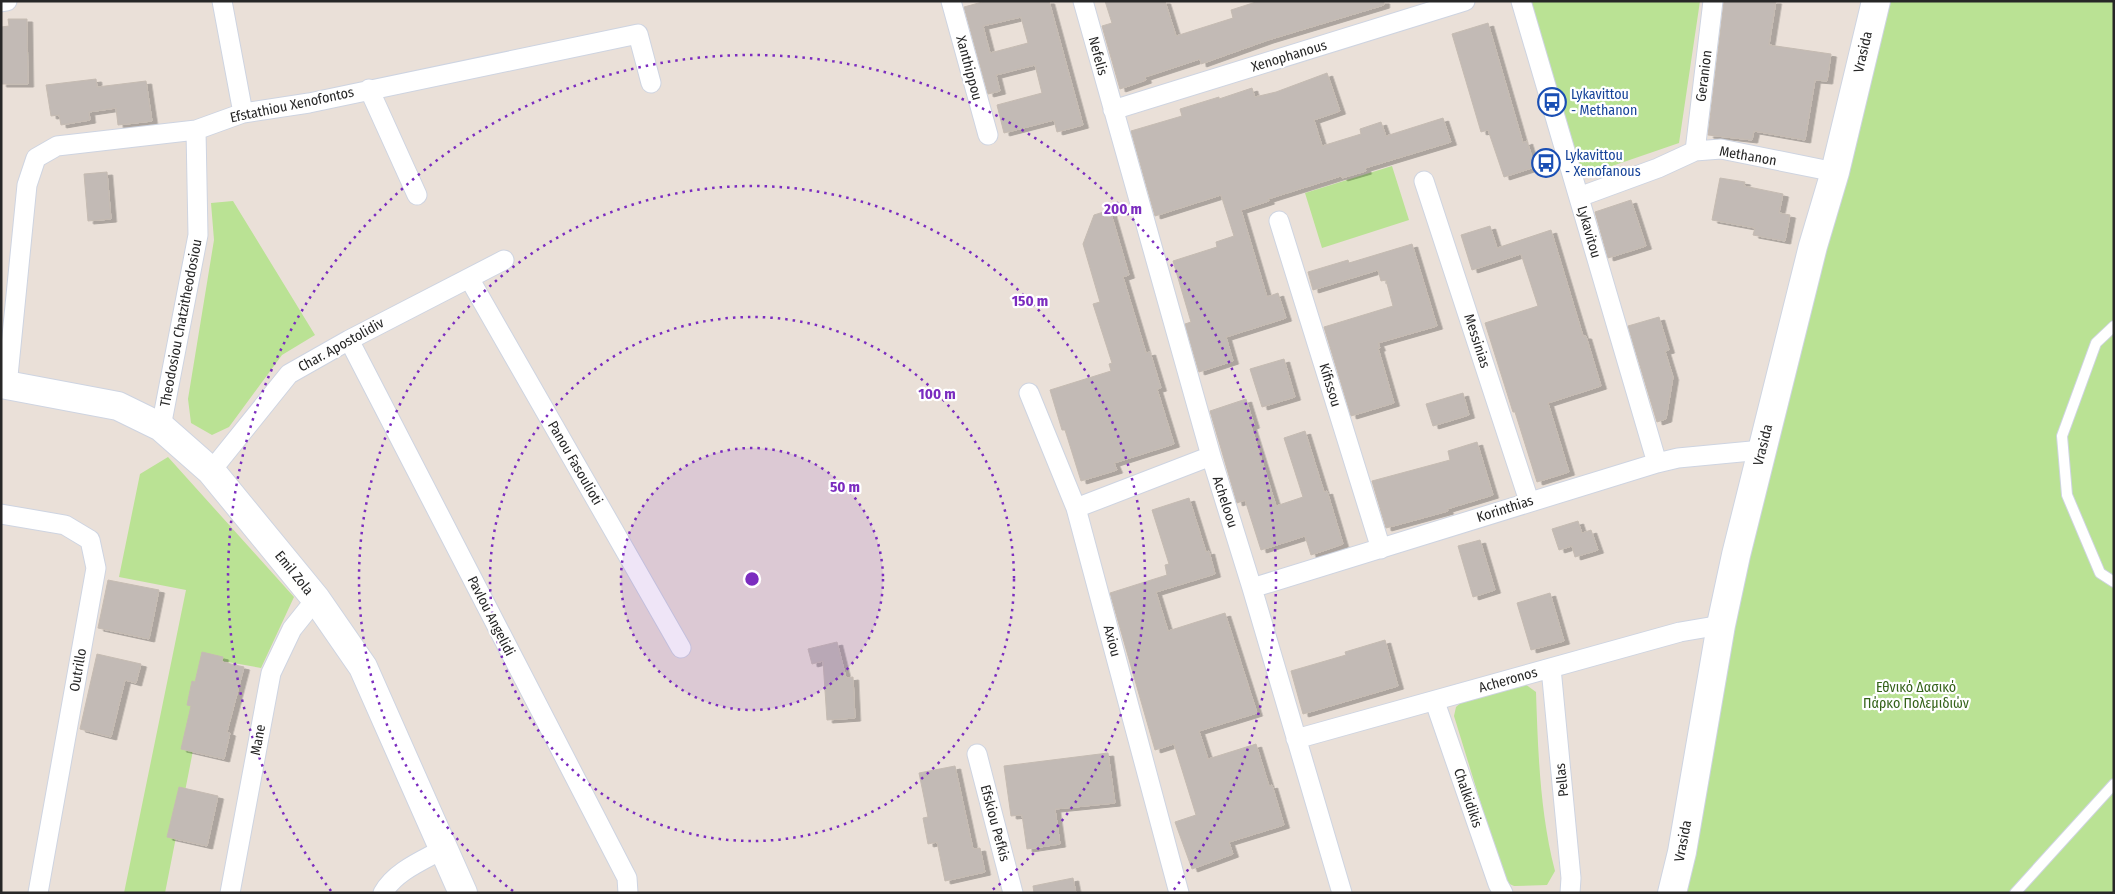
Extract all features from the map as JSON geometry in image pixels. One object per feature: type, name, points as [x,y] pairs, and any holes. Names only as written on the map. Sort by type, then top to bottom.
[{"type":"street","points":[[1,2],[7,1]]},
{"type":"street","points":[[222,1],[243,113]]},
{"type":"street","name":"Xanthippou","points":[[951,1],[988,135]]},
{"type":"street","name":"Nefelis","points":[[1083,1],[1114,110]]},
{"type":"street","name":"Xenophanous","points":[[1114,110],[1465,1]]},
{"type":"street","name":"Lykavitou","points":[[1521,1],[1657,463]]},
{"type":"street","name":"Geranion","points":[[1695,151],[1713,1]]},
{"type":"street","name":"Vrasida","points":[[1672,893],[1683,842],[1721,624],[1736,555],[1813,246],[1835,172],[1876,1]]},
{"type":"street","name":"Efstathiou Xenofontos","points":[[4,385],[28,185],[36,158],[57,146],[196,130],[243,113],[309,103],[638,34],[651,83]]},
{"type":"street","points":[[369,89],[416,196]]},
{"type":"street","name":"Acheloou","points":[[1114,110],[1211,456],[1342,893]]},
{"type":"street","name":"Theodosiou Chatzitheodosiou","points":[[161,427],[198,235],[196,130]]},
{"type":"street","name":"Methanon","points":[[1578,196],[1658,168],[1695,151],[1721,149],[1835,172]]},
{"type":"street","name":"Messinias","points":[[1424,181],[1529,501]]},
{"type":"street","name":"Kifissou","points":[[1279,221],[1381,549]]},
{"type":"street","name":"Char. Apostolidiv","points":[[211,471],[289,374],[349,340],[504,260]]},
{"type":"street","name":"Panou Fasoulioti","points":[[469,278],[681,648]]},
{"type":"street","name":"Pavlou Angelidi","points":[[349,340],[627,878],[628,893]]},
{"type":"street","name":"Emil Zola","points":[[4,385],[118,406],[161,427],[211,471],[316,600],[363,667],[464,893]]},
{"type":"street","name":"Axiou","points":[[1030,394],[1076,508],[1179,893]]},
{"type":"street","name":"Korinthias","points":[[1252,588],[1657,463],[1678,458],[1762,450]]},
{"type":"street","points":[[1076,508],[1211,456]]},
{"type":"street","name":"Outrillo","points":[[1,514],[64,525],[90,540],[96,568],[38,893]]},
{"type":"street","name":"Mane","points":[[230,893],[271,673],[292,629],[316,600]]},
{"type":"street","name":"Acheronos","points":[[1296,739],[1435,702],[1680,632],[1721,624]]},
{"type":"street","name":"Pellas","points":[[1551,668],[1571,878],[1570,893]]},
{"type":"street","name":"Chalkidikis","points":[[1435,702],[1498,884],[1503,893]]},
{"type":"street","name":"Efskiou Pefkis","points":[[977,754],[1014,893]]},
{"type":"street","points":[[383,893],[387,885],[401,874],[445,848]]},
{"type":"lane","points":[[2114,326],[2096,343],[2062,436],[2067,495],[2100,573],[2114,582]]},
{"type":"lane","points":[[2015,893],[2114,784]]},
{"type":"green space","points":[[1531,1],[1700,1],[1679,143],[1583,176]]},
{"type":"green space","name":"Εθνικό Δασικό Πάρκο Πολεμιδιών","points":[[1874,1],[2114,1],[2114,893],[1675,893]]},
{"type":"green space","points":[[1392,166],[1409,220],[1322,248],[1305,193]]},
{"type":"green space","points":[[233,201],[315,335],[282,355],[229,427],[212,435],[191,423],[188,399],[214,240],[211,203]]},
{"type":"green space","points":[[168,457],[294,597],[261,668],[211,659],[165,893],[124,893],[186,590],[119,577],[140,474]]},
{"type":"green space","points":[[1525,684],[1536,692],[1543,805],[1555,871],[1547,885],[1514,886],[1505,882],[1454,716],[1456,707],[1464,700]]},
{"type":"building","points":[[986,1],[1049,1],[1083,125],[1057,132],[1054,120],[1004,133],[997,105],[1042,93],[1035,65],[996,75],[1000,91],[988,94],[964,7]],"holes":[[[1021,17],[1028,43],[990,53],[983,26]]]},
{"type":"building","points":[[1105,1],[1165,1],[1176,36],[1233,18],[1231,10],[1259,1],[1384,1],[1384,5],[1268,40],[1201,64],[1200,59],[1145,77],[1146,80],[1120,89],[1102,26],[1112,23]]},
{"type":"building","points":[[1724,1],[1776,1],[1769,45],[1831,54],[1827,81],[1815,80],[1805,140],[1754,131],[1752,140],[1708,135]]},
{"type":"building","points":[[8,19],[27,19],[28,84],[1,84],[1,27],[9,26]]},
{"type":"building","points":[[1488,23],[1523,143],[1527,141],[1535,167],[1504,177],[1488,130],[1481,132],[1452,34]]},
{"type":"building","points":[[1327,73],[1340,111],[1314,120],[1322,146],[1361,134],[1360,129],[1381,122],[1386,136],[1443,118],[1451,142],[1365,168],[1366,171],[1342,178],[1341,176],[1268,199],[1269,201],[1241,210],[1267,297],[1278,293],[1286,318],[1226,337],[1233,361],[1199,372],[1185,324],[1191,322],[1173,261],[1217,247],[1216,242],[1234,236],[1221,195],[1155,216],[1131,131],[1182,116],[1180,109],[1219,97],[1219,99],[1252,88],[1255,97],[1276,92]]},
{"type":"building","points":[[96,79],[97,87],[146,81],[152,121],[118,125],[116,108],[89,112],[90,120],[61,125],[59,115],[51,116],[46,85]]},
{"type":"building","points":[[107,172],[111,219],[88,221],[84,174]]},
{"type":"building","points":[[1720,178],[1745,182],[1744,186],[1783,194],[1779,213],[1790,215],[1785,241],[1753,235],[1755,228],[1712,220]]},
{"type":"building","points":[[1631,200],[1646,246],[1608,258],[1595,212]]},
{"type":"building","points":[[1110,210],[1129,275],[1123,277],[1146,353],[1150,352],[1161,388],[1157,389],[1174,444],[1114,463],[1117,470],[1081,481],[1065,430],[1062,430],[1050,390],[1111,371],[1109,364],[1112,363],[1093,304],[1100,302],[1083,244],[1094,215]]},
{"type":"building","points":[[1490,226],[1497,248],[1551,230],[1583,336],[1586,336],[1601,386],[1548,403],[1569,472],[1537,482],[1485,323],[1538,306],[1521,254],[1472,270],[1461,235]]},
{"type":"building","points":[[1412,244],[1437,326],[1378,343],[1394,403],[1351,416],[1324,327],[1393,306],[1386,280],[1381,281],[1378,270],[1313,290],[1308,272],[1348,260],[1349,263]]},
{"type":"building","points":[[1659,317],[1669,350],[1665,351],[1673,377],[1666,419],[1657,422],[1628,326]]},
{"type":"building","points":[[1284,359],[1295,397],[1262,407],[1250,369]]},
{"type":"building","points":[[1463,393],[1469,415],[1433,426],[1426,404]]},
{"type":"building","points":[[1246,399],[1254,425],[1251,426],[1276,506],[1303,497],[1284,438],[1305,431],[1324,492],[1327,491],[1343,544],[1311,555],[1305,536],[1261,550],[1245,500],[1237,503],[1210,411]]},
{"type":"building","points":[[1477,442],[1493,495],[1447,509],[1448,511],[1386,528],[1372,481],[1450,460],[1448,451]]},
{"type":"building","points":[[1189,498],[1206,552],[1209,551],[1215,574],[1156,592],[1168,631],[1225,613],[1257,713],[1199,731],[1208,759],[1256,744],[1269,786],[1272,785],[1284,825],[1229,842],[1233,854],[1192,869],[1175,822],[1196,815],[1174,744],[1155,750],[1110,593],[1167,575],[1165,565],[1169,564],[1152,510]]},
{"type":"building","points":[[1578,521],[1582,533],[1591,530],[1598,550],[1575,557],[1572,546],[1559,550],[1552,529]]},
{"type":"building","points":[[1480,540],[1495,590],[1473,597],[1458,546]]},
{"type":"building","points":[[108,580],[159,590],[149,639],[98,628]]},
{"type":"building","points":[[1550,593],[1564,641],[1531,650],[1517,603]]},
{"type":"building","points":[[1385,640],[1398,686],[1303,714],[1291,671],[1346,655],[1345,652]]},
{"type":"building","points":[[837,642],[846,678],[853,677],[855,718],[827,720],[823,661],[812,664],[808,649]]},
{"type":"building","points":[[202,652],[223,657],[222,662],[244,667],[227,732],[230,733],[224,759],[181,749],[191,706],[187,705],[192,681],[195,682]]},
{"type":"building","points":[[97,654],[141,664],[136,683],[125,680],[111,737],[80,729]]},
{"type":"building","points":[[1108,753],[1115,803],[1055,809],[1060,844],[1027,849],[1022,815],[1011,816],[1004,766]]},
{"type":"building","points":[[955,766],[973,849],[980,848],[985,872],[945,881],[937,842],[928,844],[923,818],[928,817],[919,773]]},
{"type":"building","points":[[179,787],[218,796],[207,846],[167,837]]},
{"type":"building","points":[[1073,878],[1076,893],[1034,893],[1033,886]]},
{"type":"place","name":"Lykavittou - Methanon","points":[[1552,102]]},
{"type":"place","name":"Lykavittou - Xenofanous","points":[[1546,163]]}]
